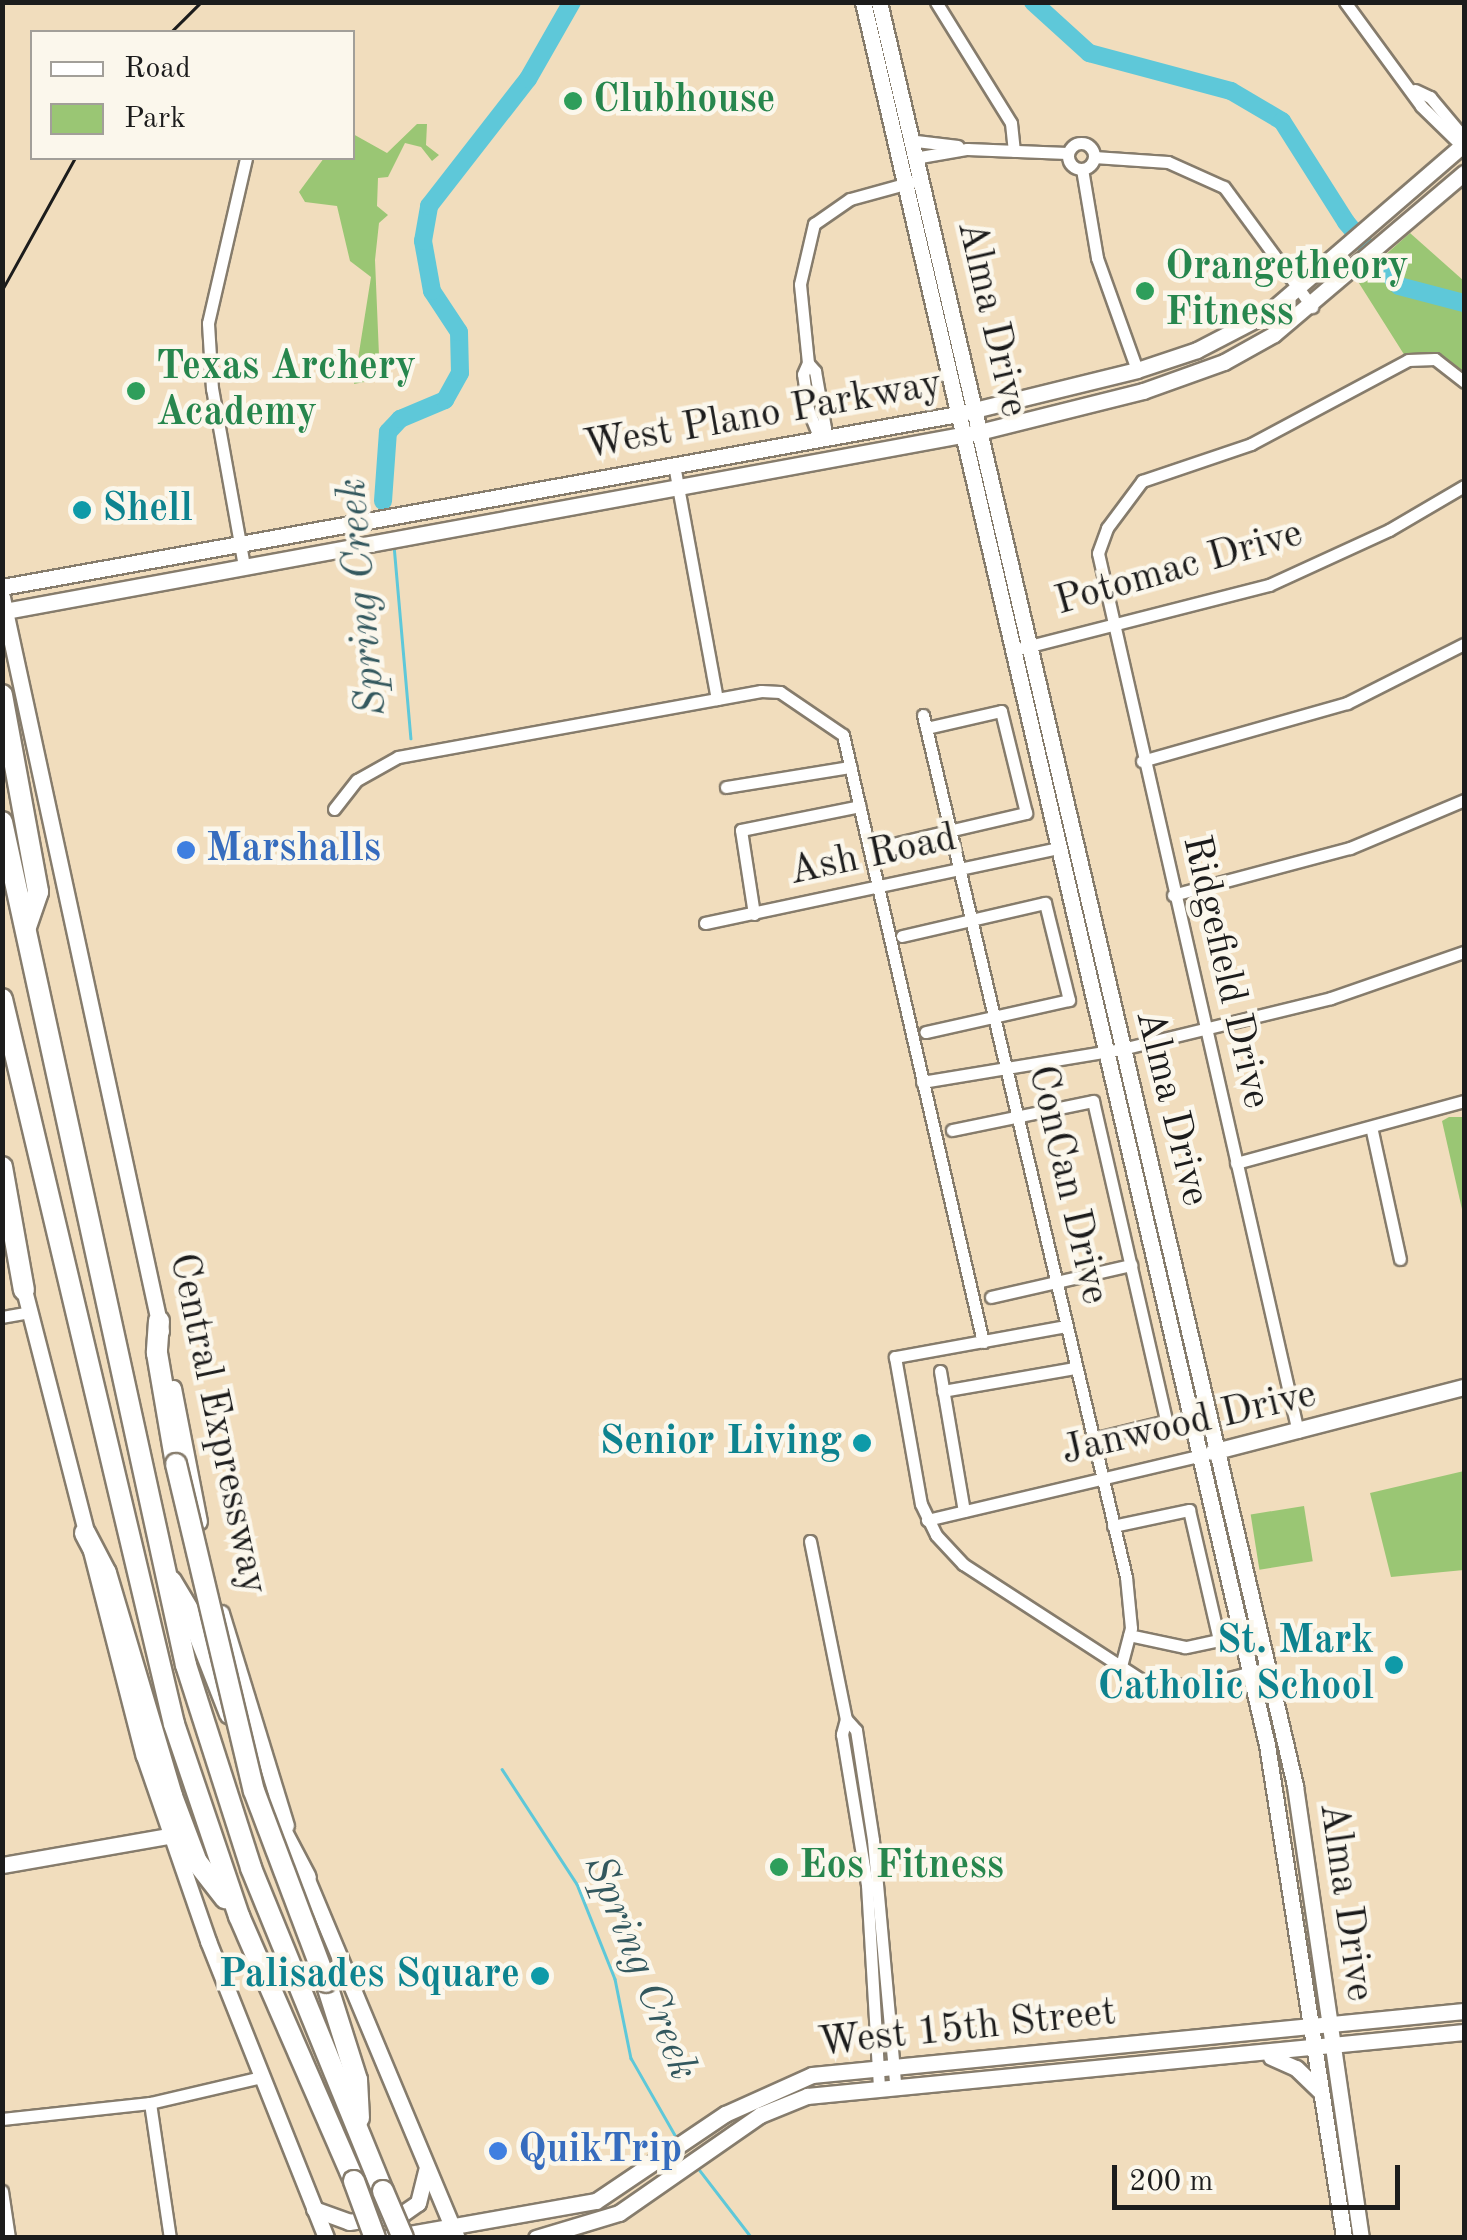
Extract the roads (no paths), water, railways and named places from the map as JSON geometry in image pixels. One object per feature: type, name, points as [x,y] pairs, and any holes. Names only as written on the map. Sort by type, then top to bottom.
[{"type":"highway","points":[[2,695],[38,892],[26,928]]},
{"type":"highway","name":"Central Expressway","points":[[2,822],[160,1562],[239,1834],[403,2238]]},
{"type":"highway","points":[[2,999],[155,1656],[239,1916],[376,2238]]},
{"type":"highway","points":[[2,1166],[24,1290]]},
{"type":"highway","points":[[159,1321],[157,1354],[176,1464],[254,1791],[326,1982],[357,2080],[360,2135]]},
{"type":"highway","points":[[85,1534],[106,1573],[197,1862],[239,1916]]},
{"type":"highway","points":[[160,1562],[191,1614],[272,1814],[306,1878]]},
{"type":"main road","name":"Alma Drive","points":[[862,2],[1014,650],[1054,849],[1250,1673],[1294,1887],[1322,2093],[1346,2198],[1361,2238]]},
{"type":"main road","name":"Alma Drive","points":[[878,2],[918,149],[1122,1049],[1221,1449],[1268,1668],[1312,1884],[1334,2048],[1346,2198],[1344,2238]]},
{"type":"main road","points":[[894,139],[918,149]]},
{"type":"main road","name":"West Plano Parkway","points":[[2,587],[958,414],[1137,370],[1237,332],[1344,250],[1463,145]]},
{"type":"main road","name":"West Plano Parkway","points":[[4,606],[984,431],[1143,391],[1224,362],[1312,307],[1464,173]]},
{"type":"main road","points":[[1137,370],[1143,391]]},
{"type":"main road","points":[[444,508],[448,528]]},
{"type":"main road","name":"Central Expressway","points":[[4,606],[216,1596],[306,1878],[454,2232]]},
{"type":"main road","points":[[2,648],[16,664]]},
{"type":"main road","points":[[2,1201],[85,1534],[170,1836],[326,2238]]},
{"type":"main road","name":"Janwood Drive","points":[[1198,1456],[1464,1387]]},
{"type":"main road","points":[[2,1866],[170,1836]]},
{"type":"main road","points":[[1294,1887],[1312,1884]]},
{"type":"main road","name":"West 15th Street","points":[[389,2237],[454,2232],[596,2201],[656,2165],[725,2114],[812,2074],[885,2064],[1331,2028],[1464,2012]]},
{"type":"main road","name":"West 15th Street","points":[[536,2238],[606,2218],[665,2184],[742,2127],[807,2096],[887,2084],[1315,2050],[1464,2032]]},
{"type":"main road","points":[[1192,2040],[1194,2059]]},
{"type":"main road","points":[[1065,2049],[1068,2068]]},
{"type":"main road","points":[[1262,2054],[1296,2068],[1322,2093]]},
{"type":"main road","points":[[314,2209],[348,2222],[402,2214],[418,2203],[427,2166]]},
{"type":"main road","points":[[596,2201],[606,2218]]},
{"type":"street","points":[[936,2],[1011,123],[1014,151]]},
{"type":"street","points":[[1345,2],[1452,142],[1463,145]]},
{"type":"street","points":[[918,149],[1067,153],[1080,142],[1094,157],[1168,162],[1224,187],[1312,307]]},
{"type":"street","points":[[1067,153],[1071,165],[1082,169]]},
{"type":"street","points":[[1082,169],[1094,157]]},
{"type":"street","points":[[244,566],[212,389],[208,323],[246,160]]},
{"type":"street","points":[[1082,169],[1097,258],[1137,370]]},
{"type":"street","points":[[823,460],[820,439],[810,420],[802,374],[808,363],[800,284],[814,224],[850,199],[925,179]]},
{"type":"street","name":"Ridgefield Drive","points":[[1298,1432],[1098,570],[1107,528],[1142,480],[1251,444],[1408,360],[1435,359],[1464,382]]},
{"type":"street","points":[[674,466],[717,698]]},
{"type":"street","name":"Potomac Drive","points":[[1014,650],[1269,585],[1374,538],[1464,486]]},
{"type":"street","points":[[1142,761],[1346,703],[1464,644]]},
{"type":"street","points":[[334,808],[357,780],[398,757],[717,698],[780,692],[842,735],[984,1342]]},
{"type":"street","points":[[884,846],[1026,813],[1002,710],[926,728]]},
{"type":"street","name":"ConCan Drive","points":[[923,715],[1126,1577],[1130,1635],[1120,1670]]},
{"type":"street","points":[[726,787],[850,767]]},
{"type":"street","points":[[1173,895],[1350,848],[1464,800]]},
{"type":"street","points":[[754,914],[741,830],[860,806]]},
{"type":"street","name":"Ash Road","points":[[705,923],[880,890],[1054,849]]},
{"type":"street","points":[[902,936],[1045,903],[1069,1000],[926,1032]]},
{"type":"street","points":[[922,1082],[1122,1049],[1331,998],[1464,952]]},
{"type":"street","points":[[952,1130],[1093,1101],[1166,1421],[1092,1439]]},
{"type":"street","points":[[1236,1162],[1372,1130],[1464,1101]]},
{"type":"street","points":[[1372,1130],[1400,1259]]},
{"type":"street","points":[[991,1297],[1131,1265]]},
{"type":"street","points":[[2,1317],[30,1312]]},
{"type":"street","points":[[1066,1326],[895,1358],[927,1520],[953,1556],[1120,1670],[1167,1686],[1268,1668]]},
{"type":"street","points":[[944,1391],[1074,1368]]},
{"type":"street","points":[[940,1371],[964,1511]]},
{"type":"street","name":"Janwood Drive","points":[[927,1520],[1198,1456]]},
{"type":"street","points":[[1113,1526],[1189,1510],[1219,1640],[1185,1647],[1130,1635]]},
{"type":"street","points":[[810,1541],[846,1719],[856,1730],[878,1871],[887,2084]]},
{"type":"street","points":[[2,2119],[150,2103],[262,2078]]},
{"type":"street","points":[[150,2103],[170,2238]]},
{"type":"street","points":[[2,2192],[10,2238]]},
{"type":"waterway","name":"Spring Creek","points":[[383,501],[388,432],[400,419],[445,400],[460,373],[459,332],[432,291],[423,241],[429,206],[528,79],[572,2]]},
{"type":"waterway","points":[[1033,2],[1089,53],[1231,91],[1282,121],[1346,222],[1399,286],[1464,303]]},
{"type":"waterway","name":"Spring Creek","points":[[383,501],[386,513]]},
{"type":"waterway","name":"Spring Creek","points":[[394,545],[411,738]]},
{"type":"waterway","name":"Spring Creek","points":[[502,1769],[577,1884],[615,1979],[631,2058],[676,2137]]},
{"type":"waterway","name":"Spring Creek","points":[[698,2168],[752,2238]]},
{"type":"railway","points":[[173,30],[201,2]]},
{"type":"railway","points":[[2,290],[74,160]]},
{"type":"place","name":"Clubhouse","points":[[573,101]]},
{"type":"place","name":"Orangetheory Fitness","points":[[1145,291]]},
{"type":"place","name":"Texas Archery Academy","points":[[136,391]]},
{"type":"place","name":"Shell","points":[[82,510]]},
{"type":"place","name":"Marshalls","points":[[186,850]]},
{"type":"place","name":"Senior Living","points":[[862,1443]]},
{"type":"place","name":"St. Mark Catholic School","points":[[1394,1665]]},
{"type":"place","name":"Eos Fitness","points":[[779,1867]]},
{"type":"place","name":"Palisades Square","points":[[540,1976]]},
{"type":"place","name":"QuikTrip","points":[[498,2151]]}]
